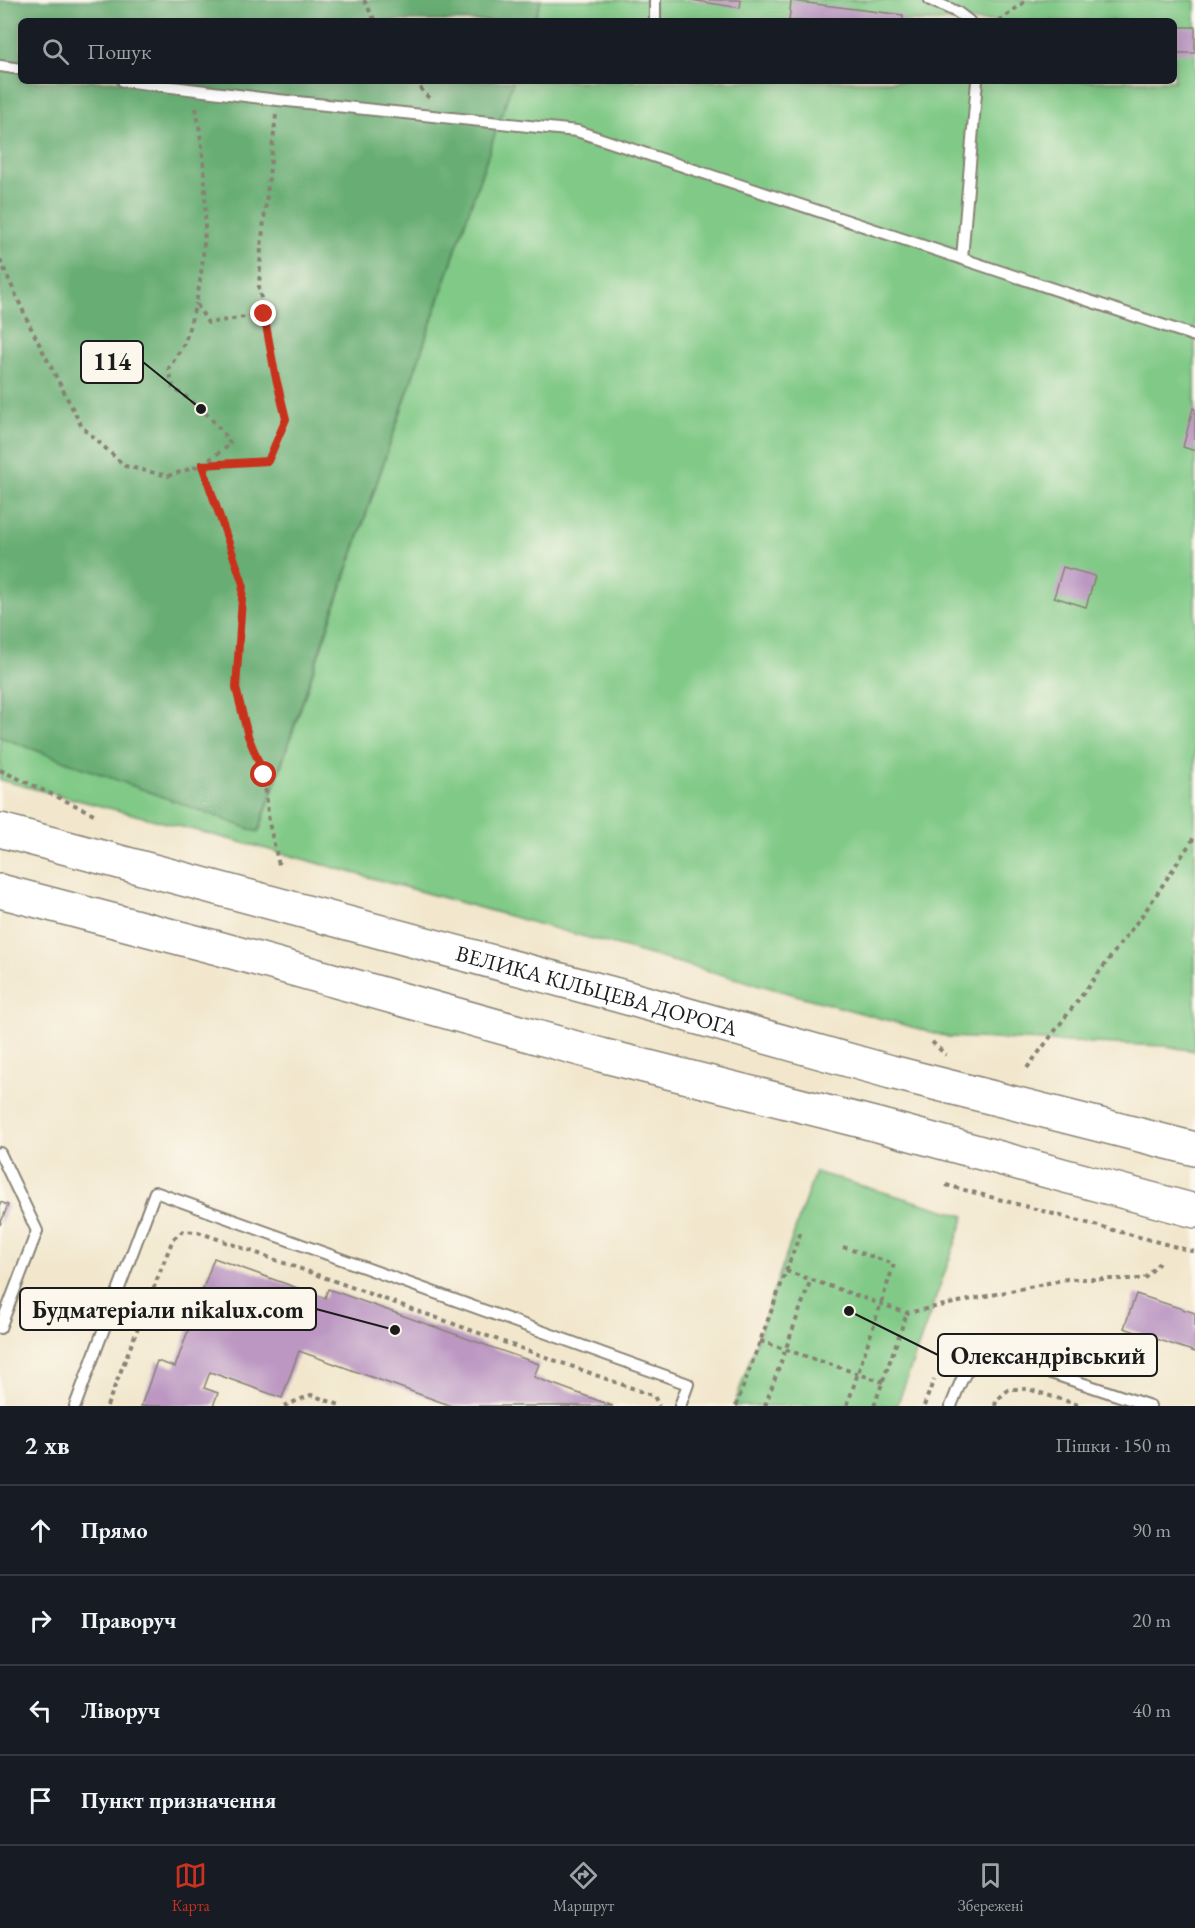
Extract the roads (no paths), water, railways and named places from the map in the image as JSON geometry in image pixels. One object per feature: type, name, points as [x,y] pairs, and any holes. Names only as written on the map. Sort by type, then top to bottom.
[{"type":"main road","name":"ВЕЛИКА КІЛЬЦЕВА ДОРОГА","points":[[0,830],[606,992],[891,1072],[1195,1149]]},
{"type":"main road","points":[[0,891],[218,948],[601,1055],[878,1125],[1195,1211]]},
{"type":"lane","points":[[655,0],[655,18]]},
{"type":"lane","points":[[930,0],[965,18]]},
{"type":"lane","points":[[0,66],[18,69]]},
{"type":"lane","points":[[149,84],[278,100],[577,131],[1195,336]]},
{"type":"lane","points":[[962,259],[977,84]]},
{"type":"lane","points":[[0,1153],[36,1231],[0,1328]]},
{"type":"lane","points":[[75,1406],[154,1192],[688,1384],[680,1406]]},
{"type":"lane","points":[[951,1406],[966,1372],[974,1362],[989,1356],[1003,1357],[1150,1406]]},
{"type":"place","name":"114","points":[[201,409]]},
{"type":"place","name":"Олександрівський","points":[[849,1311]]},
{"type":"place","name":"Будматеріали nikalux.com","points":[[395,1330]]}]
